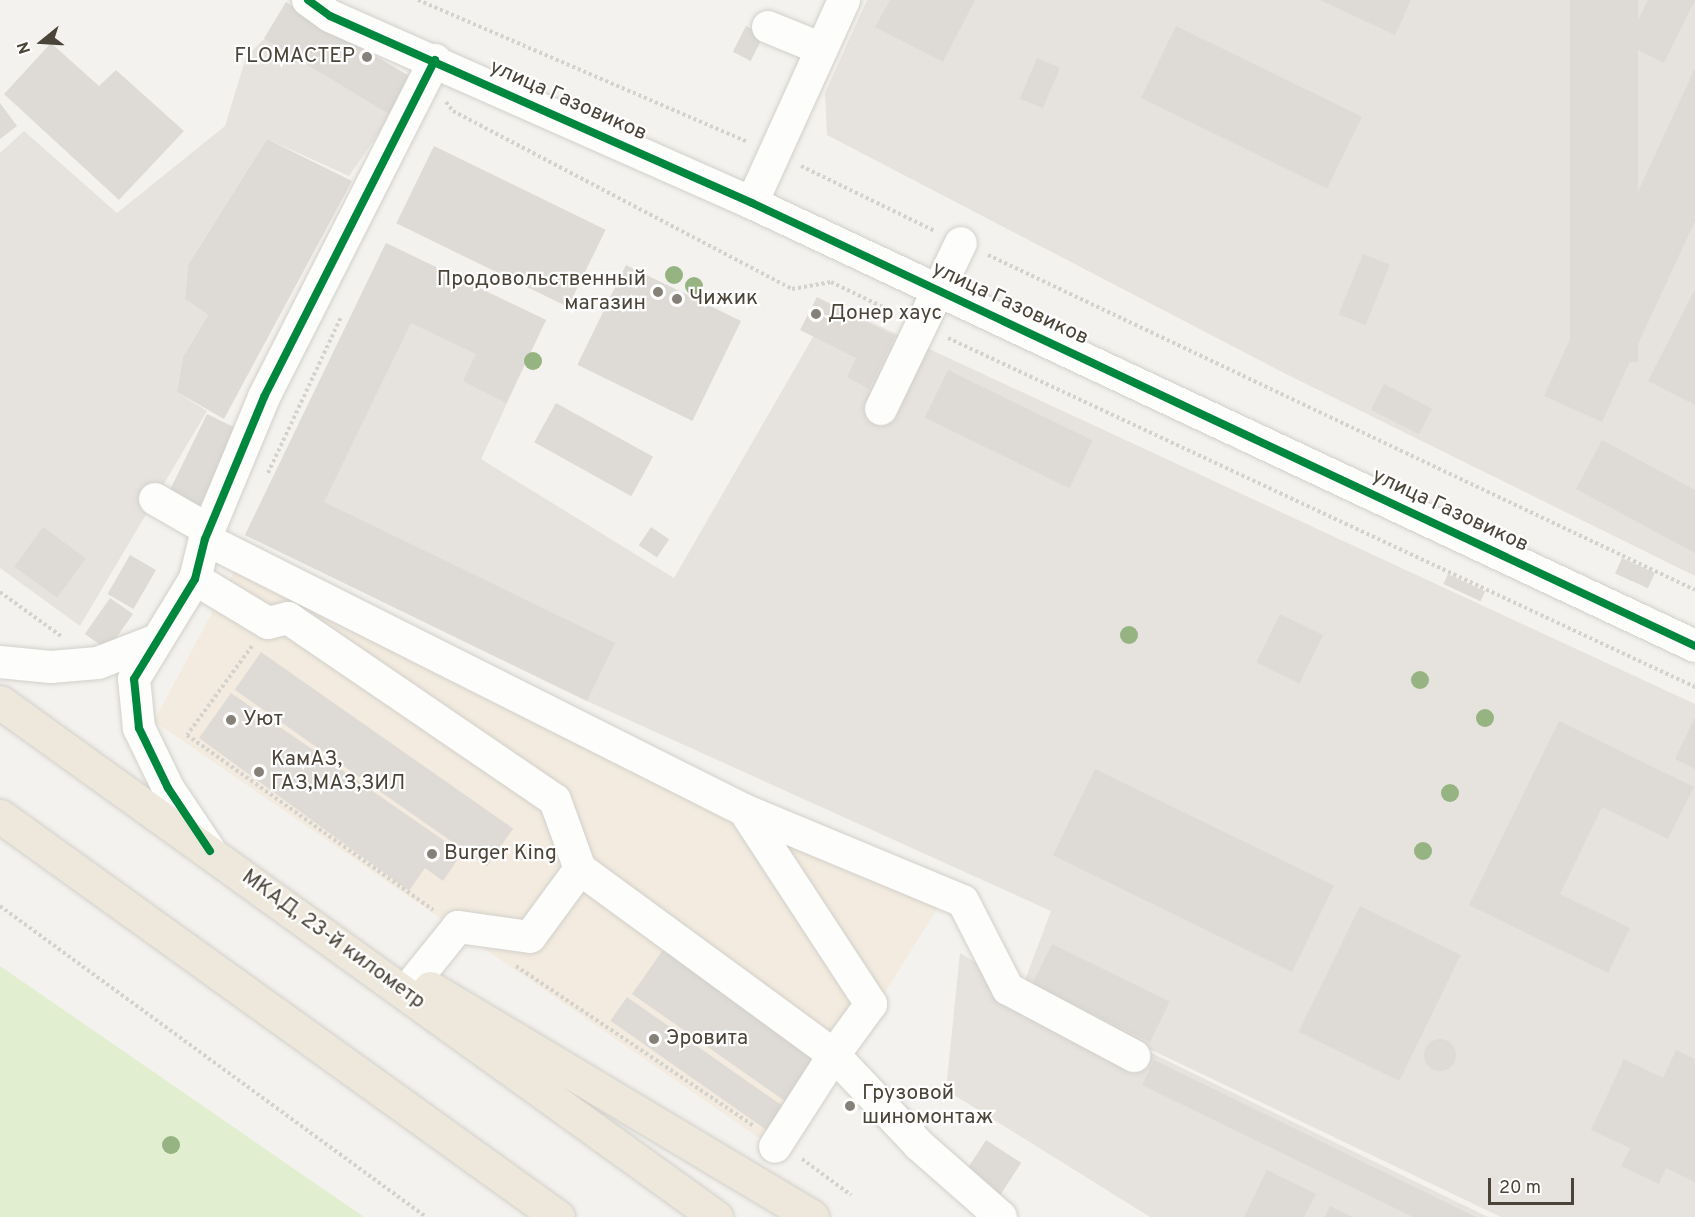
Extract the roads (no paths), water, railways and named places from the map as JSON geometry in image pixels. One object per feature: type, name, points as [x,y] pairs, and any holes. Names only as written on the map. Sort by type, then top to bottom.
[{"type":"highway","name":"МКАД, 23-й километр","points":[[0,702],[716,1217]]},
{"type":"highway","points":[[0,816],[558,1217]]},
{"type":"highway","points":[[307,922],[416,979],[812,1217]]},
{"type":"street","name":"улица Газовиков","points":[[308,0],[330,16],[431,69],[752,203],[1695,646]]},
{"type":"street","points":[[752,203],[844,0]]},
{"type":"street","points":[[768,27],[822,50]]},
{"type":"street","points":[[210,851],[168,788],[136,717],[134,679],[152,642],[195,579],[207,535],[264,397],[431,69]]},
{"type":"street","points":[[881,409],[961,243]]},
{"type":"street","points":[[155,499],[207,535],[744,810],[963,901],[1008,989],[1134,1056]]},
{"type":"street","points":[[195,579],[268,623],[288,618],[555,800],[580,869],[834,1055],[919,1146],[1001,1217]]},
{"type":"street","points":[[0,662],[51,667],[98,663],[152,642]]},
{"type":"street","points":[[744,810],[871,1004],[834,1055],[775,1148]]},
{"type":"street","points":[[416,979],[458,927],[530,937],[580,869]]},
{"type":"place","name":"FLOМАСТЕР","points":[[367,57]]},
{"type":"place","name":"Продовольственный магазин","points":[[658,292]]},
{"type":"place","name":"Чижик","points":[[677,299]]},
{"type":"place","name":"Донер хаус","points":[[816,314]]},
{"type":"place","name":"Уют","points":[[231,720]]},
{"type":"place","name":"КамАЗ, ГАЗ,МАЗ,ЗИЛ","points":[[259,772]]},
{"type":"place","name":"Burger King","points":[[432,854]]},
{"type":"place","name":"Эровита","points":[[654,1039]]},
{"type":"place","name":"Грузовой шиномонтаж","points":[[850,1106]]}]
